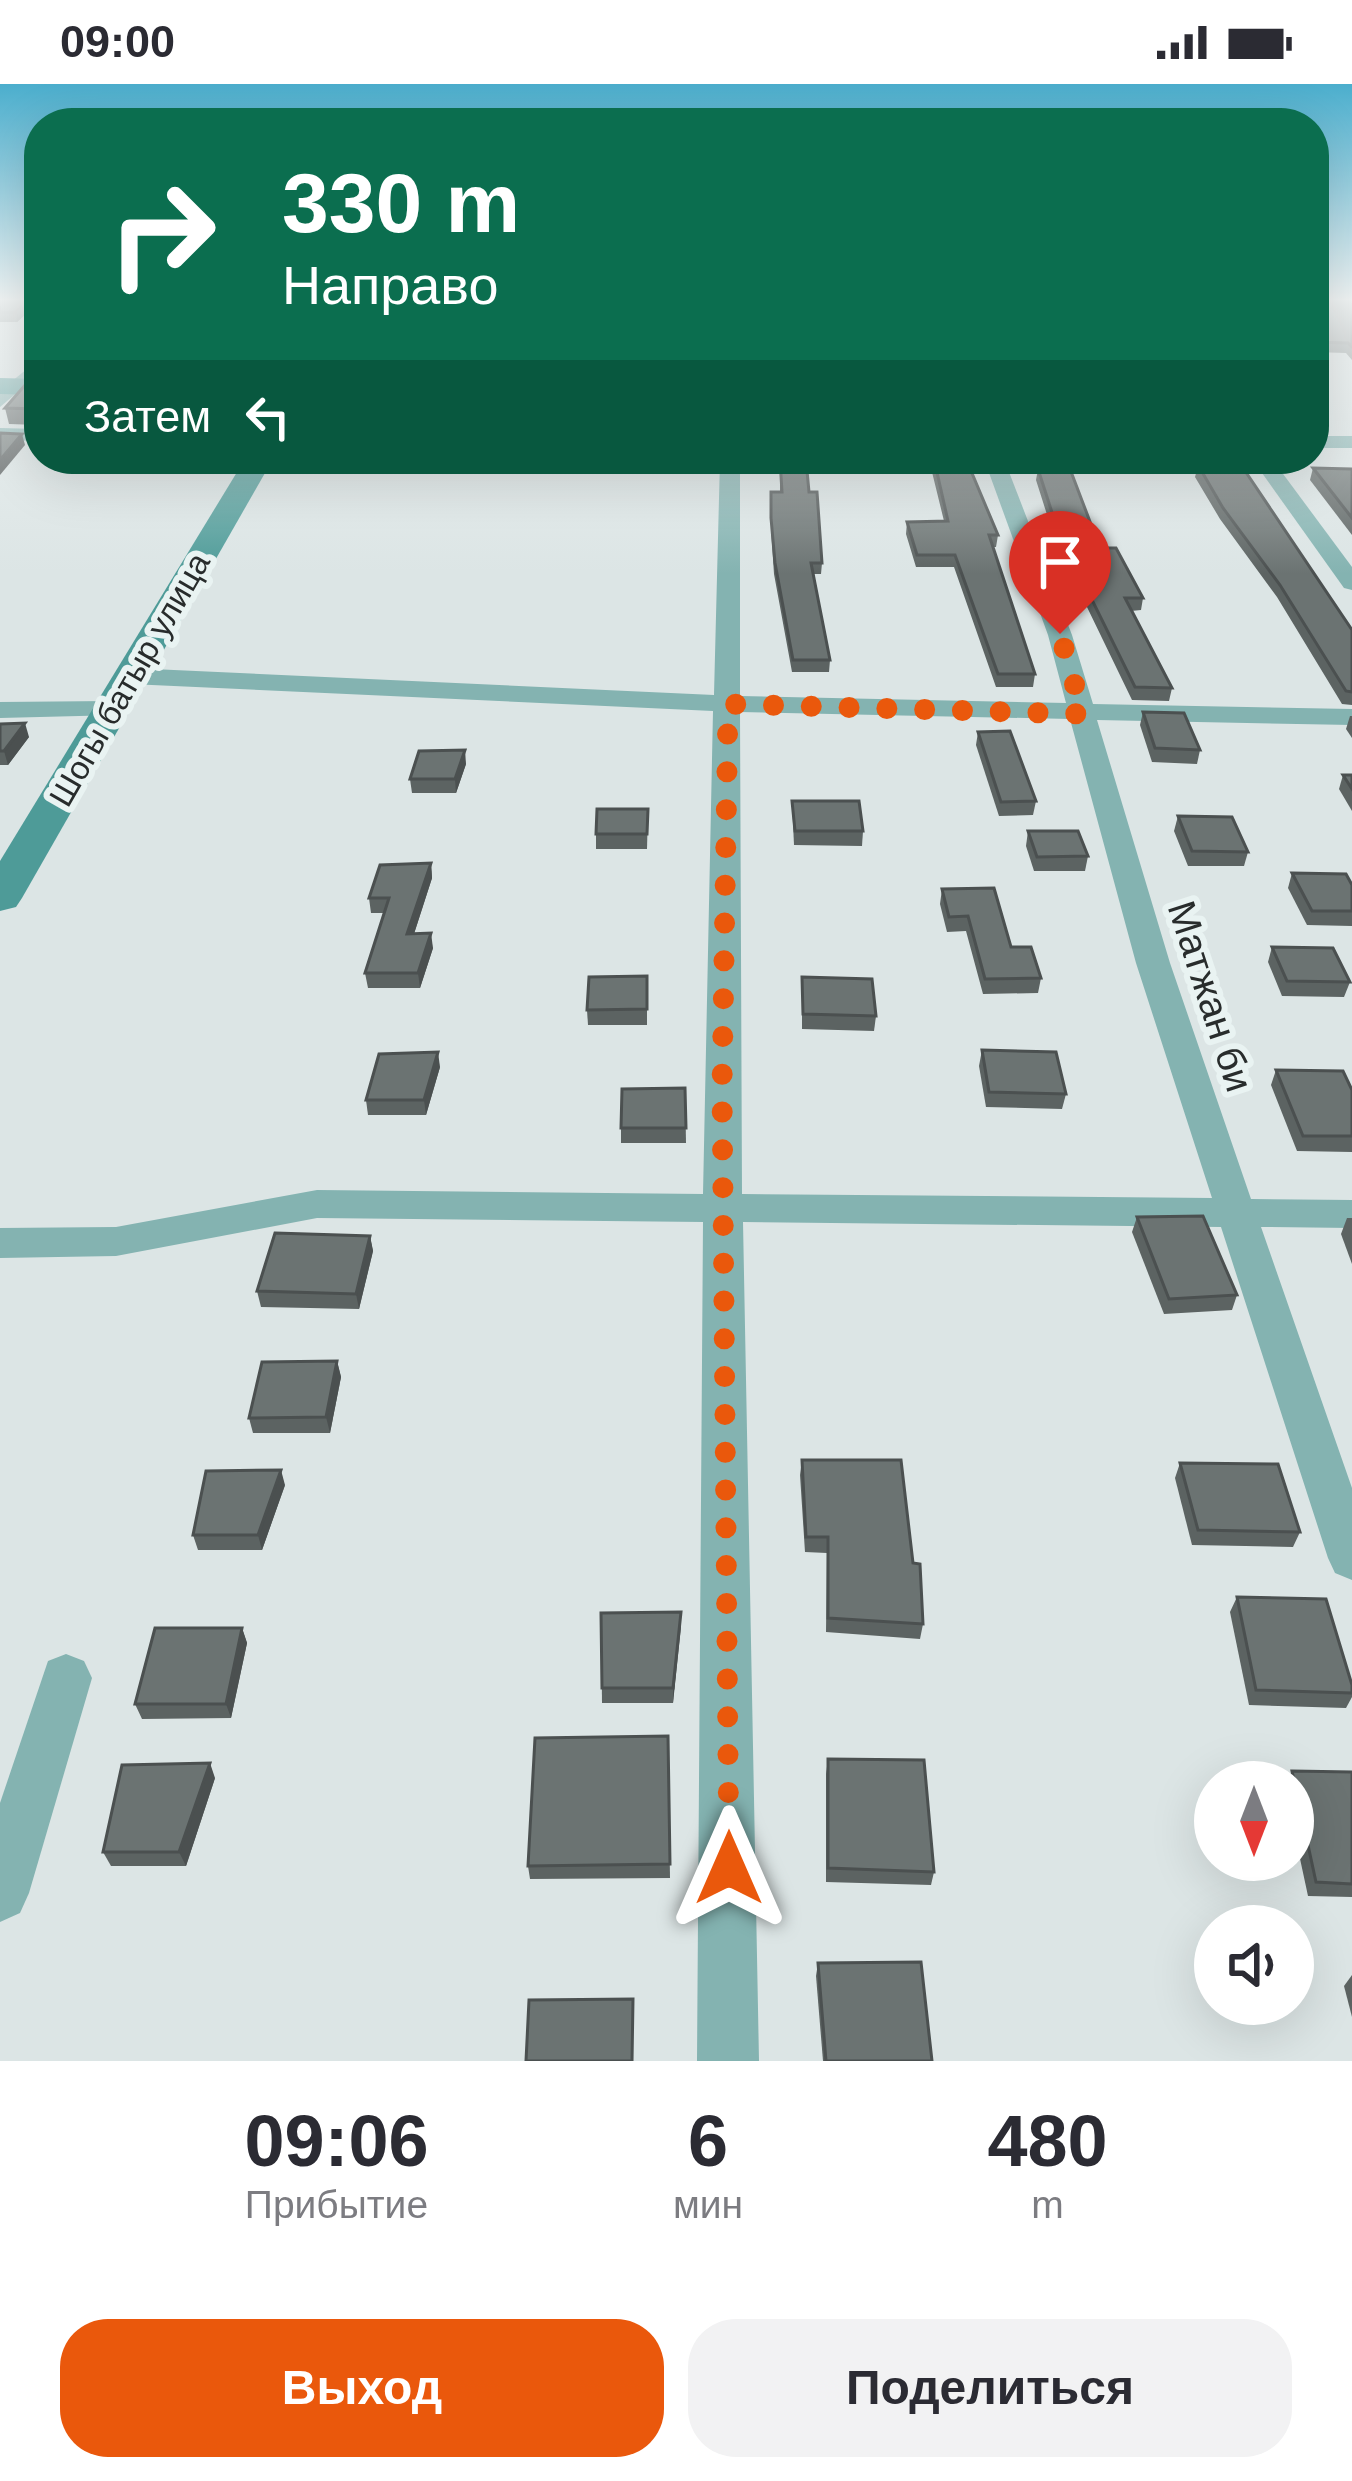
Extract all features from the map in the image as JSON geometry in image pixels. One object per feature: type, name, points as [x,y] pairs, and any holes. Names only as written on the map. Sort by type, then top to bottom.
[{"type":"street","name":"Шогы батыр улица","points":[[0,898],[250,474]]},
{"type":"street","points":[[728,2061],[724,1208],[730,474]]},
{"type":"street","name":"Матжан би","points":[[1000,474],[1060,634],[1154,963],[1352,1558]]},
{"type":"street","points":[[1273,474],[1352,583]]},
{"type":"street","points":[[130,676],[728,704],[1352,717]]},
{"type":"street","points":[[0,710],[110,710]]},
{"type":"street","points":[[0,1244],[80,1246],[285,1206],[1352,1214]]},
{"type":"street","points":[[0,1893],[66,1678]]},
{"type":"building","points":[[21,390],[24,390],[24,409],[5,408]]},
{"type":"building","points":[[0,433],[22,434],[0,460]]},
{"type":"building","points":[[1329,468],[1352,469],[1352,518],[1318,474],[1329,474]]},
{"type":"building","points":[[781,474],[807,474],[809,492],[817,492],[822,563],[811,563],[830,660],[793,660],[771,518],[771,492],[782,492]]},
{"type":"building","points":[[937,474],[972,474],[998,535],[989,535],[1035,674],[998,674],[955,555],[917,555],[907,522],[948,521]]},
{"type":"building","points":[[1040,474],[1072,474],[1100,548],[1116,548],[1143,598],[1125,598],[1172,688],[1135,687],[1058,531]]},
{"type":"building","points":[[1203,474],[1247,474],[1352,630],[1352,692],[1346,691],[1280,585]]},
{"type":"building","points":[[1143,712],[1184,713],[1200,750],[1155,748]]},
{"type":"building","points":[[25,723],[4,751],[0,751],[0,724]]},
{"type":"building","points":[[1010,731],[1036,801],[1001,802],[978,732]]},
{"type":"building","points":[[465,750],[455,779],[410,779],[419,751]]},
{"type":"building","points":[[792,801],[859,801],[863,831],[795,831]]},
{"type":"building","points":[[597,809],[648,809],[647,834],[596,834]]},
{"type":"building","points":[[1178,816],[1232,817],[1248,852],[1192,851]]},
{"type":"building","points":[[1028,831],[1078,831],[1088,856],[1037,857]]},
{"type":"building","points":[[431,863],[407,934],[431,933],[418,973],[365,973],[389,898],[369,898],[380,865]]},
{"type":"building","points":[[1292,873],[1346,874],[1352,885],[1352,911],[1312,911]]},
{"type":"building","points":[[994,888],[1011,947],[1031,947],[1041,978],[985,979],[968,916],[949,917],[942,889]]},
{"type":"building","points":[[1272,947],[1333,948],[1350,982],[1287,981]]},
{"type":"building","points":[[647,976],[647,1009],[587,1010],[589,977]]},
{"type":"building","points":[[802,977],[872,979],[876,1016],[803,1014]]},
{"type":"building","points":[[982,1050],[1056,1052],[1066,1094],[989,1092]]},
{"type":"building","points":[[438,1052],[424,1100],[366,1100],[379,1054]]},
{"type":"building","points":[[1276,1070],[1343,1071],[1352,1090],[1352,1136],[1303,1136]]},
{"type":"building","points":[[685,1088],[686,1128],[621,1128],[622,1089]]},
{"type":"building","points":[[1203,1216],[1237,1295],[1169,1299],[1137,1217]]},
{"type":"building","points":[[275,1233],[370,1236],[356,1294],[257,1291]]},
{"type":"building","points":[[337,1361],[326,1417],[249,1418],[262,1362]]},
{"type":"building","points":[[802,1460],[901,1460],[913,1563],[920,1564],[923,1624],[828,1618],[828,1537],[806,1537]]},
{"type":"building","points":[[1180,1463],[1278,1464],[1300,1532],[1198,1530]]},
{"type":"building","points":[[281,1470],[258,1535],[193,1535],[206,1471]]},
{"type":"building","points":[[1237,1597],[1326,1599],[1352,1693],[1256,1690]]},
{"type":"building","points":[[681,1612],[673,1688],[602,1688],[601,1613]]},
{"type":"building","points":[[155,1628],[242,1628],[226,1704],[135,1704]]},
{"type":"building","points":[[668,1736],[670,1864],[528,1866],[535,1738]]},
{"type":"building","points":[[828,1759],[924,1760],[934,1872],[828,1868]]},
{"type":"building","points":[[210,1763],[179,1852],[103,1852],[122,1765]]},
{"type":"building","points":[[1314,1771],[1352,1772],[1352,1884],[1316,1882]]},
{"type":"building","points":[[921,1962],[932,2061],[826,2061],[818,1963]]},
{"type":"building","points":[[633,1999],[632,2061],[526,2061],[529,2000]]},
{"type":"route","points":[[729,1868],[722,1087],[728,704],[1083,714],[1060,634]]}]
